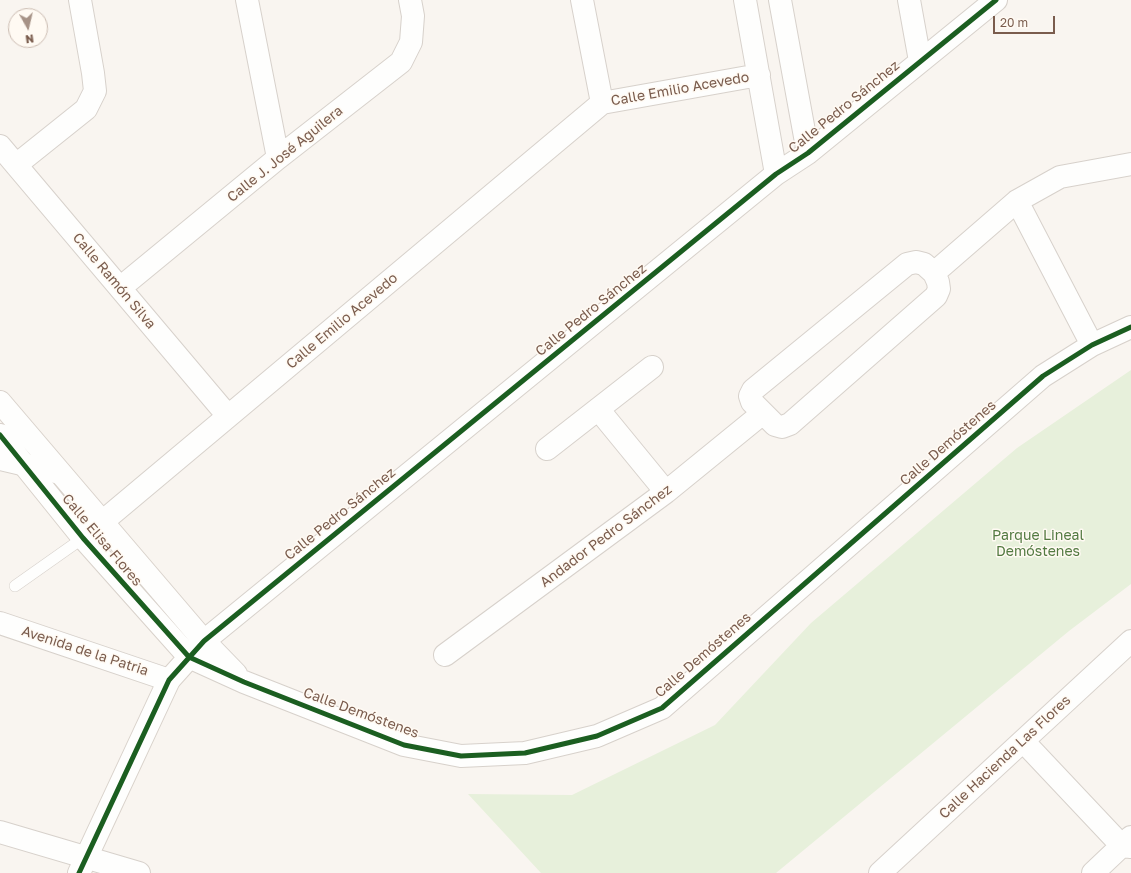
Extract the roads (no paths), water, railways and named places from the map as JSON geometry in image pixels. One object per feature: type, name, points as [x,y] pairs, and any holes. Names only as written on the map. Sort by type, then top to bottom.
[{"type":"street","points":[[16,165],[86,109],[95,91],[80,0]]},
{"type":"street","points":[[247,0],[278,158]]},
{"type":"street","name":"Calle J. José Aguilera","points":[[120,288],[278,158],[401,62],[411,42],[413,16],[410,0]]},
{"type":"street","name":"Calle Emilio Acevedo","points":[[582,0],[602,103]]},
{"type":"street","points":[[744,0],[776,174]]},
{"type":"street","points":[[780,0],[808,153]]},
{"type":"street","points":[[909,0],[920,61]]},
{"type":"street","name":"Calle Pedro Sánchez","points":[[82,865],[169,680],[204,641],[776,174],[808,153],[996,0]]},
{"type":"street","name":"Calle Emilio Acevedo","points":[[83,538],[602,103],[759,75]]},
{"type":"street","name":"Calle Ramón Silva","points":[[0,146],[228,416]]},
{"type":"street","points":[[934,273],[1017,201],[1060,177],[1131,164]]},
{"type":"street","points":[[1017,201],[1092,345]]},
{"type":"street","points":[[916,262],[924,264],[934,273],[939,289],[936,296],[790,424],[782,427],[775,425],[763,412],[752,402],[750,396],[753,390],[907,264],[916,262]]},
{"type":"street","name":"Calle Demóstenes","points":[[189,657],[244,682],[404,745],[461,756],[525,753],[597,736],[662,708],[1043,376],[1092,345],[1131,327]]},
{"type":"street","points":[[547,449],[652,367]]},
{"type":"street","name":"Calle Elisa Flores","points":[[0,402],[204,641]]},
{"type":"street","points":[[598,409],[666,492]]},
{"type":"street","name":"Andador Pedro Sánchez","points":[[445,655],[666,492],[763,412]]},
{"type":"street","name":"Calle Elisa Flores","points":[[0,436],[83,538],[189,657]]},
{"type":"street","points":[[0,459],[60,473]]},
{"type":"street","name":"Avenida de la Patria","points":[[0,623],[169,680]]},
{"type":"street","name":"Calle Hacienda Las Flores","points":[[880,873],[1131,640]]},
{"type":"street","name":"Calle Demóstenes","points":[[204,641],[244,682]]},
{"type":"street","points":[[1023,741],[1128,843],[1092,873]]},
{"type":"street","points":[[0,832],[82,865],[139,873]]},
{"type":"lane","points":[[15,586],[83,538]]},
{"type":"park label","name":"Parque Lineal Demóstenes","points":[[1038,544]]}]
